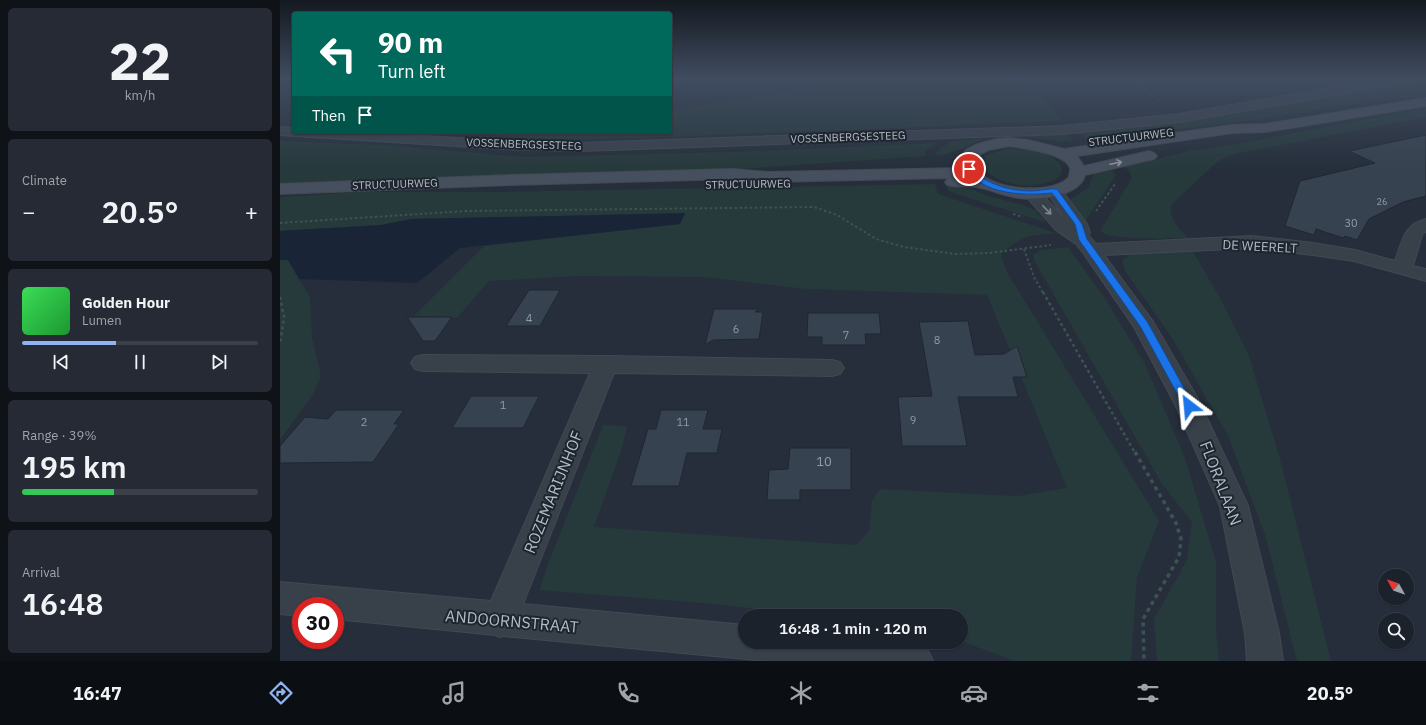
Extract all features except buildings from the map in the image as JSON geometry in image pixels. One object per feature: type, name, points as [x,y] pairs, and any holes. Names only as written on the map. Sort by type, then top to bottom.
[{"type":"main road","name":"STRUCTUURWEG","points":[[1063,154],[1099,150],[1232,129],[1265,128],[1384,109]]},
{"type":"main road","name":"STRUCTUURWEG","points":[[1046,147],[1226,125],[1265,128]]},
{"type":"main road","name":"STRUCTUURWEG","points":[[1078,172],[1243,137],[1265,128]]},
{"type":"main road","points":[[953,158],[970,155],[979,148],[1001,143],[1028,143],[1046,147],[1063,154],[1074,162],[1078,172],[1077,178],[1072,183],[1054,191],[1031,193],[1006,190],[986,183],[971,172],[967,162],[970,155]]},
{"type":"main road","name":"STRUCTUURWEG","points":[[734,174],[768,169],[917,160]]},
{"type":"main road","name":"STRUCTUURWEG","points":[[280,189],[510,180],[734,174],[768,177],[971,172]]},
{"type":"main road","name":"STRUCTUURWEG","points":[[510,180],[554,187],[890,181],[986,183]]},
{"type":"street","name":"VOSSENBERGSESTEEG","points":[[328,134],[503,145],[581,147],[1063,130],[1179,118],[1232,109]]},
{"type":"street","name":"VOSSENBERGSESTEEG","points":[[280,131],[292,132]]},
{"type":"street","name":"FLORALAAN","points":[[1054,191],[1078,224],[1087,245],[1144,325],[1189,406],[1234,506],[1258,611],[1266,661]]},
{"type":"street","name":"FLORALAAN","points":[[1031,193],[1063,226],[1087,245]]},
{"type":"street","points":[[1403,268],[1413,235],[1418,228],[1426,224]]},
{"type":"street","name":"DE WEERELT","points":[[1087,245],[1252,242],[1313,249],[1403,268],[1426,275]]},
{"type":"street","points":[[423,363],[606,364],[832,368]]},
{"type":"street","name":"ROZEMARIJNHOF","points":[[500,620],[606,364]]},
{"type":"street","name":"ANDOORNSTRAAT","points":[[280,598],[500,620],[738,641]]},
{"type":"street","name":"ANDOORNSTRAAT","points":[[826,649],[894,655],[915,661]]},
{"type":"path","points":[[1168,109],[1179,118]]},
{"type":"path","points":[[280,223],[466,211],[814,207],[837,215],[876,239],[904,247],[955,254],[989,253],[1024,249],[1034,277],[1176,523],[1181,539],[1179,557],[1148,607],[1143,619],[1144,661]]},
{"type":"path","points":[[280,297],[284,317],[280,344]]},
{"type":"shaded area","points":[[1052,109],[1062,121],[642,138],[554,139],[487,135],[672,134],[672,110]]},
{"type":"shaded area","points":[[1247,109],[1326,109],[1246,121],[1087,140],[1078,132],[1206,116]]},
{"type":"shaded area","points":[[1426,109],[1426,117],[1235,154],[1222,159],[1172,204],[1171,214],[1178,227],[1188,238],[1127,238],[1105,234],[1100,231],[1132,178],[1129,171],[1123,165],[1145,162],[1188,151],[1237,144]]},
{"type":"shaded area","points":[[1066,133],[1075,141],[1055,141],[1011,136]]},
{"type":"shaded area","points":[[994,137],[951,153],[936,156],[935,152],[950,142]]},
{"type":"shaded area","points":[[280,141],[385,145],[524,157],[731,152],[936,143],[925,151],[926,156],[741,169],[518,174],[280,185]]},
{"type":"shaded area","points":[[1007,149],[1031,150],[1048,155],[1055,159],[1060,165],[1062,172],[1056,179],[1046,183],[1033,185],[1019,185],[994,177],[986,171],[982,162],[987,155]]},
{"type":"shaded area","points":[[1110,167],[1116,175],[1084,223],[1068,203],[1072,198],[1088,188],[1093,175]]},
{"type":"shaded area","points":[[935,184],[938,194],[1056,233],[1026,238],[1015,243],[1001,254],[1006,270],[1159,521],[1137,578],[1131,661],[1014,661],[968,644],[968,609],[758,609],[539,590],[603,425],[627,426],[622,448],[594,527],[856,545],[869,531],[872,501],[880,489],[1017,496],[1067,488],[987,295],[806,289],[703,277],[580,276],[489,281],[457,318],[414,316],[484,246],[679,224],[685,214],[412,219],[381,225],[280,231],[280,197],[357,192],[497,192]]},
{"type":"shaded area","points":[[947,185],[965,186],[988,196],[1024,205],[1035,210],[1047,223],[948,191]]},
{"type":"shaded area","points":[[1068,247],[1104,297],[1145,364],[1185,458],[1216,562],[1216,631],[1219,661],[1157,661],[1154,619],[1187,560],[1192,522],[1162,484],[1034,260],[1034,254],[1041,250]]},
{"type":"shaded area","points":[[1192,250],[1218,294],[1249,356],[1279,455],[1331,661],[1297,661],[1266,538],[1229,438],[1172,338],[1125,271],[1122,260],[1135,252]]},
{"type":"shaded area","points":[[280,260],[288,260],[310,297],[312,337],[321,376],[313,394],[280,440]]},
{"type":"water","points":[[685,213],[680,224],[460,248],[417,283],[299,279],[288,260],[280,260],[280,231],[381,225],[412,219]]},
{"type":"route","points":[[969,169],[975,176],[986,183],[1006,190],[1031,193],[1054,191],[1078,224],[1083,240],[1144,325],[1189,406]]}]
